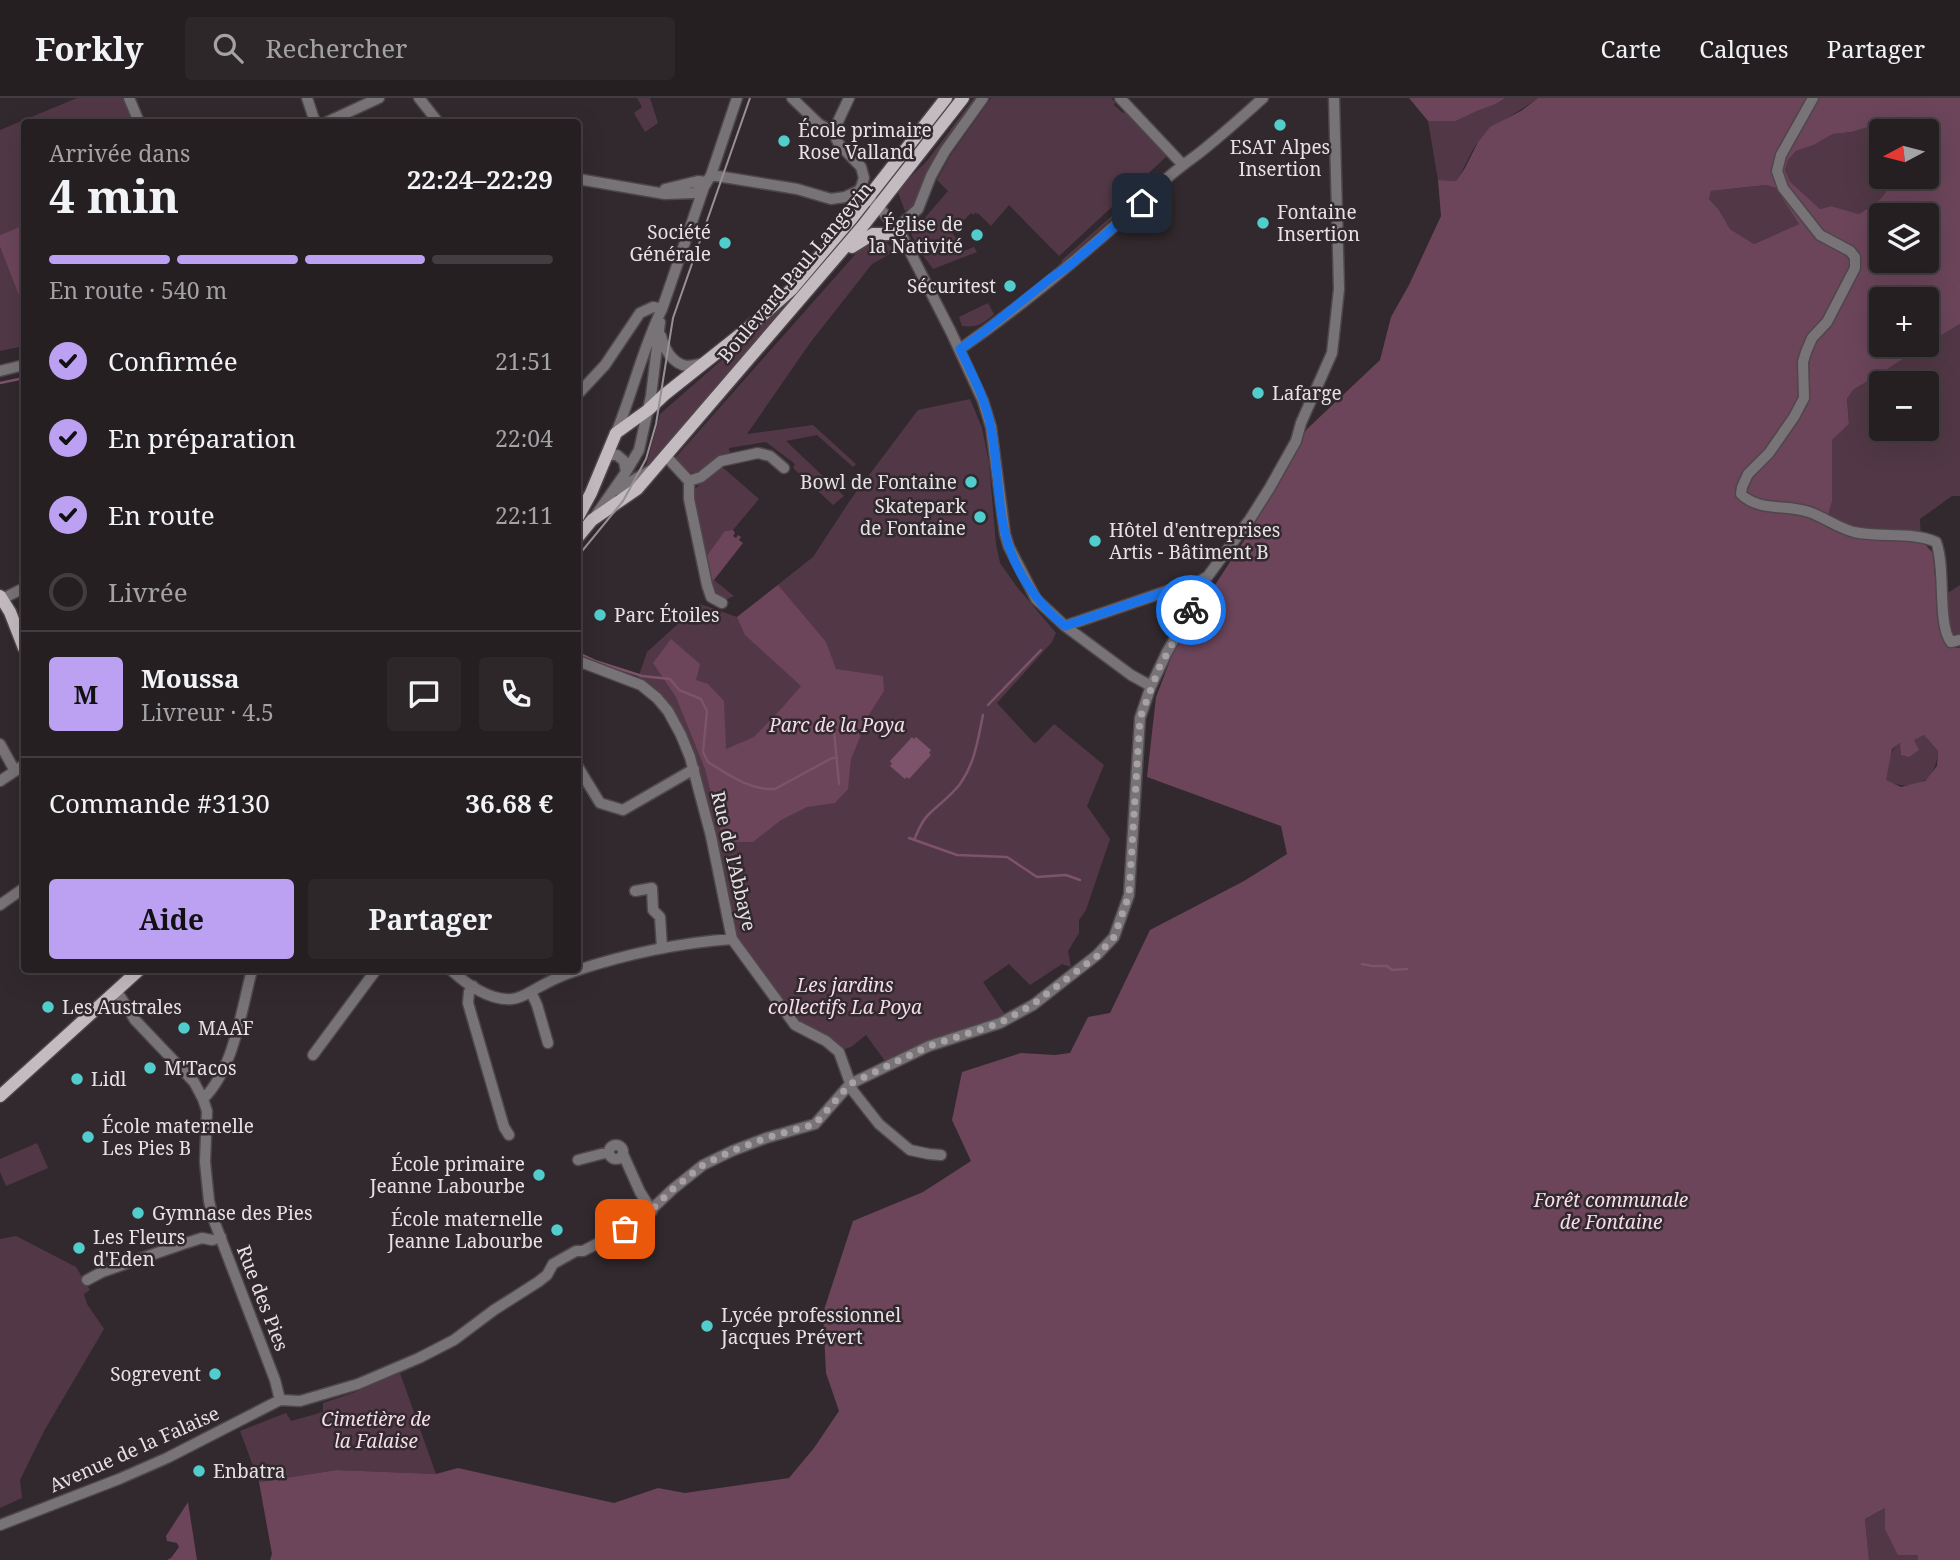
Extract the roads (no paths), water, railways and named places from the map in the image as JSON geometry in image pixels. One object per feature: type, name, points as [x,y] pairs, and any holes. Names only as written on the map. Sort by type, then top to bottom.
[{"type":"main road","name":"Boulevard Paul Langevin","points":[[616,433],[648,410],[791,290],[869,198],[907,145],[946,98]]},
{"type":"main road","name":"Boulevard Paul Langevin","points":[[581,533],[592,520],[637,489],[834,259],[869,198],[926,148],[963,98]]},
{"type":"main road","points":[[834,259],[873,234],[899,231]]},
{"type":"main road","points":[[581,511],[616,433]]},
{"type":"main road","points":[[1,598],[10,612],[21,640]]},
{"type":"main road","points":[[0,1096],[136,973]]},
{"type":"street","points":[[129,98],[138,119]]},
{"type":"street","points":[[307,98],[314,119]]},
{"type":"street","points":[[334,119],[379,98]]},
{"type":"street","points":[[419,98],[436,119]]},
{"type":"street","points":[[616,433],[737,98]]},
{"type":"street","points":[[792,98],[819,124],[833,132],[839,144],[861,167],[869,198],[899,231],[960,349],[984,401],[991,427],[1002,519],[1009,547],[1036,599],[1065,626],[1131,675],[1151,686]]},
{"type":"street","points":[[833,132],[849,98]]},
{"type":"street","points":[[899,231],[918,209],[931,176],[945,151],[983,98]]},
{"type":"street","points":[[1120,98],[1183,165]]},
{"type":"street","points":[[960,349],[1070,265],[1263,98]]},
{"type":"street","points":[[1065,626],[1179,587],[1196,584],[1208,576],[1250,519],[1296,441],[1301,423],[1332,353],[1339,289],[1334,98]]},
{"type":"street","points":[[1813,98],[1781,155],[1777,171],[1783,188],[1820,235],[1850,251],[1856,262],[1827,322],[1812,338],[1805,352],[1804,398],[1769,453],[1748,474],[1741,494],[1746,500],[1760,505],[1806,511],[1853,531],[1923,536],[1936,542],[1940,556],[1947,639],[1951,642],[1960,640]]},
{"type":"street","points":[[581,180],[665,194],[694,193],[707,181]]},
{"type":"street","points":[[648,191],[707,181],[797,189],[831,199],[869,198]]},
{"type":"street","points":[[665,194],[688,204],[695,212]]},
{"type":"street","points":[[581,391],[605,365],[640,313],[653,307],[662,309]]},
{"type":"street","points":[[592,520],[639,450],[648,410],[662,309]]},
{"type":"street","points":[[659,328],[663,344],[673,359],[686,366],[705,363]]},
{"type":"street","points":[[0,371],[21,366]]},
{"type":"street","points":[[689,481],[701,477],[722,461],[758,453],[770,456],[784,468]]},
{"type":"street","points":[[608,455],[617,455],[624,461],[626,472]]},
{"type":"street","points":[[665,455],[689,481],[689,499],[706,584],[711,597],[722,603]]},
{"type":"street","name":"Boulevard Paul Langevin","points":[[614,491],[653,469]]},
{"type":"street","points":[[600,471],[604,481],[614,491]]},
{"type":"street","points":[[280,1400],[300,1401],[358,1384],[454,1340],[547,1275],[553,1264],[638,1223],[703,1165],[766,1138],[815,1124],[850,1084],[929,1046],[1000,1023],[1032,1005],[1097,956],[1114,937],[1129,895],[1140,718],[1167,652],[1188,616],[1195,598],[1196,584]]},
{"type":"street","points":[[1,598],[21,589]]},
{"type":"street","name":"Rue de l'Abbaye","points":[[581,662],[641,685],[657,698],[681,735],[694,769],[711,836],[732,939],[795,1025],[826,1041],[839,1052],[850,1084],[879,1124],[905,1147],[940,1155]]},
{"type":"street","points":[[0,744],[20,768],[0,781]]},
{"type":"street","points":[[581,772],[600,803],[623,810],[694,769]]},
{"type":"street","points":[[656,876],[652,888],[653,910],[660,917],[662,948]]},
{"type":"street","points":[[635,891],[652,888]]},
{"type":"street","points":[[0,905],[21,890]]},
{"type":"street","points":[[581,970],[662,948],[692,942],[732,939]]},
{"type":"street","points":[[203,1099],[214,1090],[231,1052],[250,973]]},
{"type":"street","points":[[313,1055],[374,973]]},
{"type":"street","points":[[454,973],[482,992],[502,999],[513,999],[572,973]]},
{"type":"street","points":[[473,986],[469,992],[468,1003],[503,1127],[509,1135]]},
{"type":"street","name":"Rue des Pies","points":[[116,990],[135,1020],[194,1082],[203,1099],[207,1111],[206,1175],[209,1200],[280,1400]]},
{"type":"street","points":[[531,992],[548,1043]]},
{"type":"street","points":[[578,1160],[609,1152],[612,1146],[617,1145],[622,1149],[640,1192],[652,1211]]},
{"type":"street","points":[[202,1238],[208,1229],[216,1224]]},
{"type":"street","points":[[87,1280],[102,1272],[202,1238],[212,1240],[221,1237]]},
{"type":"street","name":"Avenue de la Falaise","points":[[0,1525],[167,1458],[280,1400]]},
{"type":"waterway","points":[[0,383],[21,379]]},
{"type":"waterway","points":[[988,705],[1041,650]]},
{"type":"waterway","points":[[581,654],[642,676],[670,679],[679,690],[701,699],[707,711],[703,752],[708,762],[748,784],[775,789],[832,758],[837,758]]},
{"type":"waterway","points":[[914,840],[926,818],[965,776],[975,751],[983,715]]},
{"type":"waterway","points":[[834,731],[839,784]]},
{"type":"waterway","points":[[909,838],[957,855],[1007,857],[1037,877],[1066,875],[1080,880]]},
{"type":"waterway","points":[[1362,964],[1387,966],[1392,970],[1407,969]]},
{"type":"tram line","points":[[581,552],[623,501],[646,459],[656,424],[673,318],[750,98]]},
{"type":"place","name":"ESAT Alpes Insertion","points":[[1280,125]]},
{"type":"place","name":"École primaire Rose Valland","points":[[784,141]]},
{"type":"place","name":"Fontaine Insertion","points":[[1263,223]]},
{"type":"place","name":"Église de la Nativité","points":[[977,235]]},
{"type":"place","name":"Société Générale","points":[[725,243]]},
{"type":"place","name":"Sécuritest","points":[[1010,286]]},
{"type":"place","name":"Lafarge","points":[[1258,393]]},
{"type":"place","name":"Bowl de Fontaine","points":[[971,482]]},
{"type":"place","name":"Skatepark de Fontaine","points":[[980,517]]},
{"type":"place","name":"Hôtel d'entreprises Artis - Bâtiment B","points":[[1095,541]]},
{"type":"place","name":"Parc Étoiles","points":[[600,615]]},
{"type":"place","name":"Les Australes","points":[[48,1007]]},
{"type":"place","name":"MAAF","points":[[184,1028]]},
{"type":"place","name":"M'Tacos","points":[[150,1068]]},
{"type":"place","name":"Lidl","points":[[77,1079]]},
{"type":"place","name":"École maternelle Les Pies B","points":[[88,1137]]},
{"type":"place","name":"École primaire Jeanne Labourbe","points":[[539,1175]]},
{"type":"place","name":"Gymnase des Pies","points":[[138,1213]]},
{"type":"place","name":"École maternelle Jeanne Labourbe","points":[[557,1230]]},
{"type":"place","name":"Les Fleurs d'Eden","points":[[79,1248]]},
{"type":"place","name":"Lycée professionnel Jacques Prévert","points":[[707,1326]]},
{"type":"place","name":"Sogrevent","points":[[215,1374]]},
{"type":"place","name":"Enbatra","points":[[199,1471]]},
{"type":"park label","name":"Parc de la Poya","points":[[837,725]]},
{"type":"park label","name":"Les jardins collectifs La Poya","points":[[845,996]]},
{"type":"park label","name":"Forêt communale de Fontaine","points":[[1611,1211]]},
{"type":"park label","name":"Cimetière de la Falaise","points":[[376,1430]]}]
